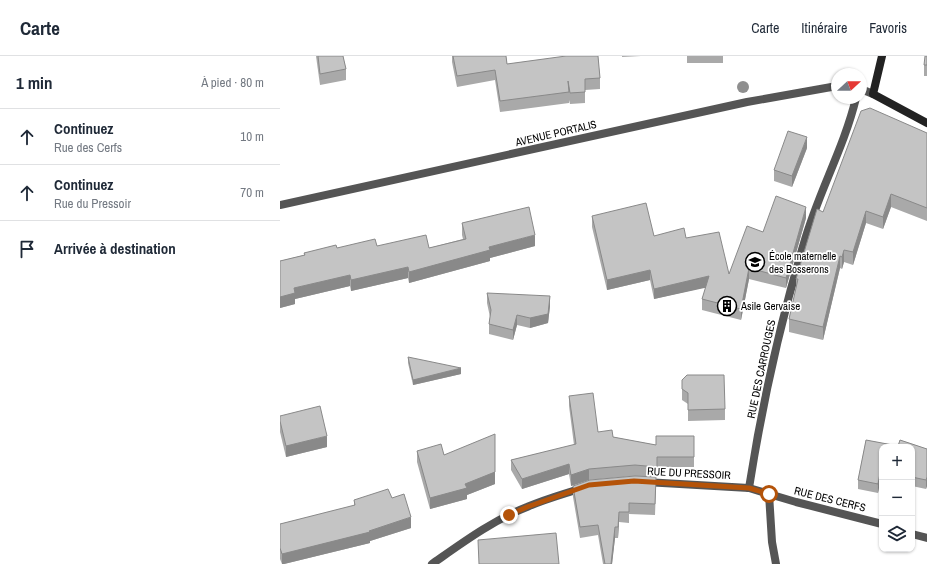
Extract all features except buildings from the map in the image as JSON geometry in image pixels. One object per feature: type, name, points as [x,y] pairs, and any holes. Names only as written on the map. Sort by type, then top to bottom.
[{"type":"main road","points":[[882,56],[873,94],[927,123]]},
{"type":"street","name":"AVENUE PORTALIS","points":[[280,205],[747,102],[831,87]]},
{"type":"street","points":[[867,92],[873,94]]},
{"type":"street","name":"RUE DES CARROUGES","points":[[749,488],[780,329],[804,241],[850,121],[854,104]]},
{"type":"street","name":"RUE DU PRESSOIR","points":[[634,481],[749,488]]},
{"type":"street","points":[[432,564],[470,538],[509,515],[589,485]]},
{"type":"street","name":"RUE DES CERFS","points":[[749,488],[879,523]]},
{"type":"street","points":[[769,494],[772,542],[776,564]]},
{"type":"street","points":[[915,535],[927,538]]},
{"type":"place","name":"École maternelle des Bosserons","points":[[755,262]]},
{"type":"place","name":"Asile Gervaise","points":[[727,306]]},
{"type":"route","points":[[509,515],[589,485],[634,481],[749,488],[769,494]]}]
